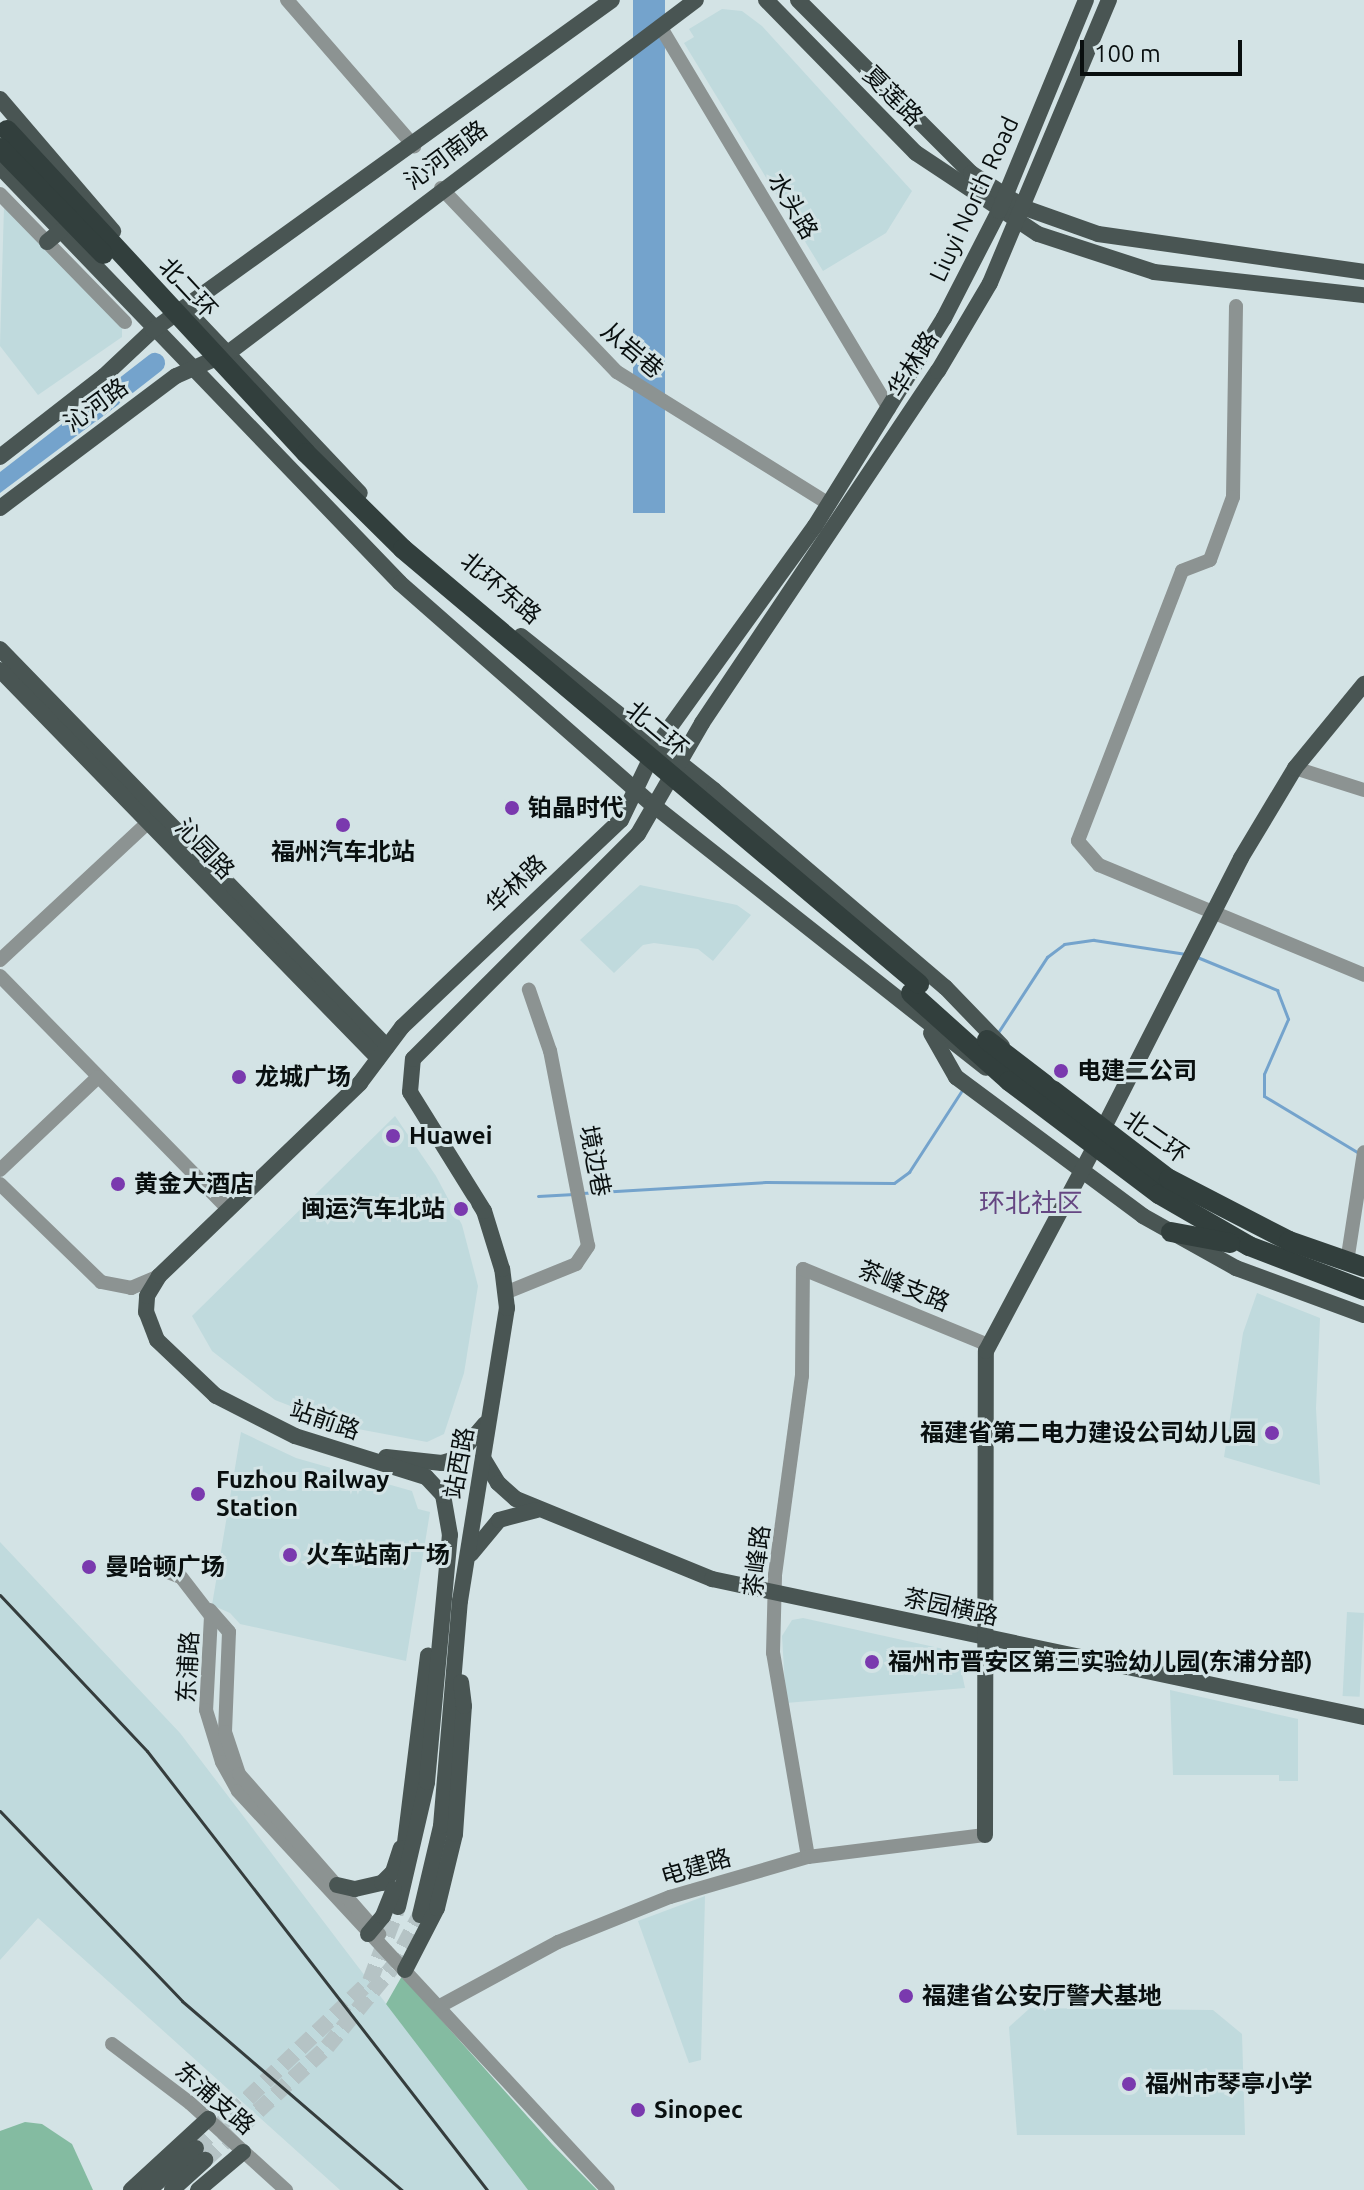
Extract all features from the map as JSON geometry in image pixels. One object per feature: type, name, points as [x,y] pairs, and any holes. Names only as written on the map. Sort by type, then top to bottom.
[{"type":"highway","name":"北二环","points":[[2,134],[395,558],[1098,1140],[1159,1194],[1249,1246],[1364,1290]]},
{"type":"highway","name":"北二环","points":[[1098,1140],[1204,1200],[1289,1241],[1356,1265]]},
{"type":"highway","points":[[1171,1232],[1249,1246]]},
{"type":"main road","name":"沁河南路","points":[[185,309],[612,0]]},
{"type":"main road","name":"沁河南路","points":[[228,353],[441,188],[696,0]]},
{"type":"main road","name":"夏莲路","points":[[766,0],[895,134],[1002,204]]},
{"type":"main road","name":"夏莲路","points":[[798,0],[1002,204]]},
{"type":"main road","name":"Liuyi North Road","points":[[889,409],[944,318],[1002,204],[1086,0]]},
{"type":"main road","name":"Liuyi North Road","points":[[1019,224],[1109,0]]},
{"type":"main road","name":"北环东路","points":[[0,99],[185,309],[402,535],[945,987],[989,1052]]},
{"type":"main road","points":[[0,167],[54,237],[153,330],[400,583],[653,805],[924,1022],[989,1052]]},
{"type":"main road","points":[[1002,204],[1025,208],[1110,237],[1364,272]]},
{"type":"main road","points":[[1002,204],[1019,224],[1065,246],[1154,272],[1364,295]]},
{"type":"main road","name":"华林路","points":[[421,1045],[638,834],[678,762],[938,371],[1019,224]]},
{"type":"main road","name":"沁河路","points":[[0,457],[104,376],[153,330],[185,309]]},
{"type":"main road","name":"沁河路","points":[[0,508],[192,369],[228,353]]},
{"type":"main road","name":"华林路","points":[[165,1350],[146,1312],[159,1276],[360,1083],[412,1016],[621,820],[657,745],[829,504],[889,409]]},
{"type":"main road","points":[[0,649],[153,819]]},
{"type":"main road","name":"沁园路","points":[[0,670],[153,819],[382,1052]]},
{"type":"main road","points":[[985,1835],[988,1345],[1098,1140],[1214,913],[1295,768],[1364,684]]},
{"type":"main road","points":[[924,1022],[956,1077],[1080,1171],[1171,1232],[1270,1283],[1364,1315]]},
{"type":"main road","name":"站西路","points":[[420,1915],[441,1826],[465,1565],[506,1329],[505,1293],[484,1211],[410,1092],[409,1073],[421,1045]]},
{"type":"main road","name":"站前路","points":[[165,1350],[228,1404],[286,1433],[435,1482],[445,1504],[450,1535],[441,1592]]},
{"type":"main road","points":[[356,1456],[442,1463],[455,1459],[476,1440],[493,1412]]},
{"type":"main road","name":"茶园横路","points":[[483,1458],[506,1492],[539,1510],[698,1574],[773,1594],[1364,1717]]},
{"type":"main road","points":[[465,1565],[499,1520],[539,1510]]},
{"type":"main road","points":[[370,1931],[390,1902],[407,1836],[418,1701],[441,1592]]},
{"type":"main road","points":[[398,1907],[424,1805],[441,1592]]},
{"type":"main road","points":[[405,1970],[437,1908],[455,1834],[464,1706],[456,1650]]},
{"type":"main road","points":[[337,1885],[355,1889],[382,1883],[393,1872],[407,1836]]},
{"type":"main road","points":[[131,2190],[208,2119]]},
{"type":"main road","points":[[198,2190],[243,2152]]},
{"type":"main road","points":[[149,2190],[200,2154],[172,2190]]},
{"type":"street","points":[[287,0],[414,146]]},
{"type":"street","name":"水头路","points":[[660,26],[889,409]]},
{"type":"street","name":"从岩巷","points":[[441,188],[617,372],[829,504]]},
{"type":"street","points":[[0,194],[54,237],[125,322]]},
{"type":"street","points":[[1236,306],[1233,497],[1210,560],[1182,571],[1078,841],[1099,865],[1364,975]]},
{"type":"street","points":[[1295,768],[1364,790]]},
{"type":"street","points":[[0,960],[153,819]]},
{"type":"street","points":[[0,976],[229,1210]]},
{"type":"street","name":"境边巷","points":[[505,1293],[581,1260],[588,1246],[550,1051],[529,990]]},
{"type":"street","points":[[0,1170],[98,1077]]},
{"type":"street","points":[[1356,1265],[1363,1155]]},
{"type":"street","points":[[0,1184],[101,1282],[131,1288],[159,1276]]},
{"type":"street","name":"茶峰支路","points":[[803,1269],[988,1345]]},
{"type":"street","name":"茶峰路","points":[[803,1269],[799,1407],[773,1594],[778,1702],[808,1857]]},
{"type":"street","points":[[160,1569],[181,1577],[199,1600]]},
{"type":"street","name":"东浦路","points":[[199,1600],[229,1632],[225,1732],[235,1766],[337,1885],[370,1931]]},
{"type":"street","name":"东浦路","points":[[199,1600],[212,1622],[208,1718],[227,1772],[252,1808],[440,2006],[608,2190]]},
{"type":"street","name":"电建路","points":[[440,2006],[615,1917],[808,1857],[985,1835]]},
{"type":"street","name":"东浦支路","points":[[112,2044],[208,2119],[286,2190]]},
{"type":"shaded area","points":[[722,9],[742,11],[762,26],[912,191],[886,233],[823,271],[684,43],[694,37],[689,29]]},
{"type":"shaded area","points":[[4,207],[122,328],[122,337],[38,395],[0,346]]},
{"type":"shaded area","points":[[640,885],[737,905],[751,915],[713,961],[698,949],[654,943],[643,945],[614,973],[580,940]]},
{"type":"shaded area","points":[[395,1116],[436,1176],[462,1225],[478,1286],[464,1373],[444,1434],[427,1442],[342,1426],[275,1400],[212,1351],[192,1316]]},
{"type":"shaded area","points":[[1257,1293],[1320,1318],[1316,1408],[1320,1485],[1224,1457],[1243,1333]]},
{"type":"shaded area","points":[[241,1432],[296,1458],[412,1491],[418,1509],[430,1512],[406,1661],[240,1624],[230,1613],[212,1605]]},
{"type":"shaded area","points":[[0,1542],[180,1733],[528,2190],[340,2190],[38,1918],[0,1960]]},
{"type":"shaded area","points":[[1347,1612],[1364,1613],[1360,1697],[1343,1696]]},
{"type":"shaded area","name":"福州市晋安区第三实验幼儿园(东浦分部)","points":[[803,1618],[948,1650],[959,1660],[965,1688],[786,1703],[782,1636],[792,1620]]},
{"type":"shaded area","points":[[1170,1690],[1298,1719],[1298,1781],[1279,1781],[1279,1775],[1173,1775]]},
{"type":"shaded area","points":[[705,1896],[701,2060],[689,2063],[638,1921]]},
{"type":"shaded area","name":"福州市琴亭小学","points":[[1030,2008],[1213,2010],[1242,2034],[1245,2135],[1017,2135],[1009,2027]]},
{"type":"green space","points":[[402,1976],[597,2190],[528,2190],[386,2004]]},
{"type":"green space","points":[[25,2122],[42,2124],[72,2144],[93,2190],[0,2190],[0,2131]]},
{"type":"water","points":[[633,0],[665,0],[665,513],[633,513]]},
{"type":"water","points":[[106,390],[119,404],[0,493],[0,472]]},
{"type":"waterway","points":[[92,412],[155,363]]},
{"type":"waterway","points":[[997,1034],[1047,957],[1064,944],[1094,940],[1186,954]]},
{"type":"waterway","points":[[1197,957],[1277,990],[1288,1019],[1264,1074],[1264,1096],[1359,1153]]},
{"type":"waterway","points":[[582,1193],[766,1182],[894,1183],[909,1172],[964,1087]]},
{"type":"waterway","points":[[538,1196],[574,1194]]},
{"type":"tunnel","points":[[196,2148],[370,1981],[398,1907]]},
{"type":"tunnel","points":[[205,2160],[327,2047],[392,1968],[420,1915]]},
{"type":"railway","points":[[0,1595],[147,1751],[487,2190]]},
{"type":"railway","points":[[0,1811],[182,2001],[402,2190]]},
{"type":"place","name":"铂晶时代","points":[[512,808]]},
{"type":"place","name":"福州汽车北站","points":[[343,825]]},
{"type":"place","name":"电建二公司","points":[[1061,1071]]},
{"type":"place","name":"龙城广场","points":[[239,1077]]},
{"type":"place","name":"Huawei","points":[[393,1136]]},
{"type":"place","name":"黄金大酒店","points":[[118,1184]]},
{"type":"place","name":"闽运汽车北站","points":[[461,1209]]},
{"type":"place","name":"福建省第二电力建设公司幼儿园","points":[[1272,1433]]},
{"type":"place","name":"Fuzhou Railway Station","points":[[198,1494]]},
{"type":"place","name":"火车站南广场","points":[[290,1555]]},
{"type":"place","name":"曼哈顿广场","points":[[89,1567]]},
{"type":"place","name":"福州市晋安区第三实验幼儿园(东浦分部)","points":[[872,1662]]},
{"type":"place","name":"福建省公安厅警犬基地","points":[[906,1996]]},
{"type":"place","name":"福州市琴亭小学","points":[[1129,2084]]},
{"type":"place","name":"Sinopec","points":[[638,2110]]},
{"type":"district","name":"环北社区","points":[[1031,1203]]}]
